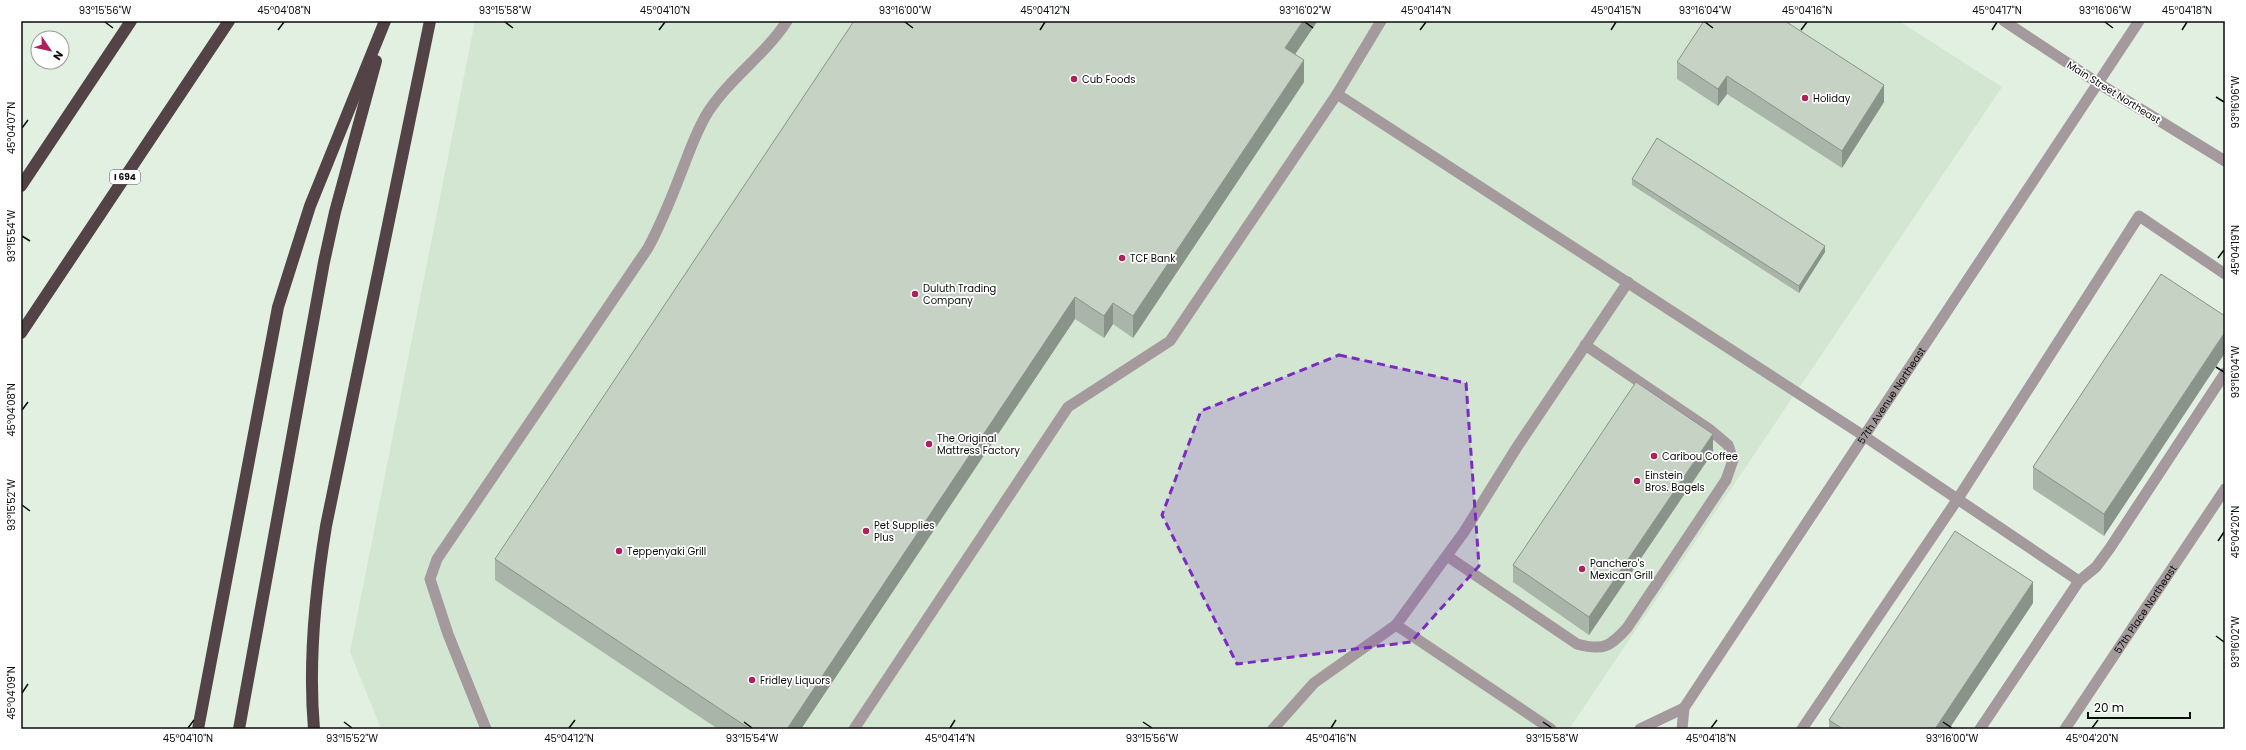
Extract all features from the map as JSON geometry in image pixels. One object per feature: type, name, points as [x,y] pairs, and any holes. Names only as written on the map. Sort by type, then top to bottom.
[{"type":"highway","points":[[21,186],[131,21]]},
{"type":"highway","name":"I 694","points":[[21,333],[229,21]]},
{"type":"highway","points":[[198,729],[212,648],[278,307],[310,206],[386,21]]},
{"type":"highway","points":[[239,729],[333,219],[386,21]]},
{"type":"highway","points":[[314,729],[312,634],[317,580],[326,526],[430,21]]},
{"type":"street","points":[[486,729],[448,634],[430,579],[437,559],[648,248],[664,218],[694,141],[707,114],[722,93],[775,40],[787,21]]},
{"type":"street","points":[[854,729],[1068,407],[1170,341],[1337,94],[1381,21]]},
{"type":"street","name":"Main Street Northeast","points":[[2004,21],[2098,83],[2225,161]]},
{"type":"street","name":"57th Avenue Northeast","points":[[1682,729],[1684,708],[2139,21]]},
{"type":"street","points":[[1337,94],[1864,436],[2079,581]]},
{"type":"street","points":[[1802,729],[1957,500],[2139,216],[2224,271]]},
{"type":"street","points":[[1273,729],[1314,683],[1396,625],[1447,556],[1628,282]]},
{"type":"street","points":[[1447,556],[1577,644],[1596,649],[1614,643],[1627,628],[1726,480],[1733,460],[1728,445],[1709,429],[1585,345]]},
{"type":"street","points":[[1980,729],[2079,581],[2096,567],[2105,554],[2225,373]]},
{"type":"street","name":"57th Place Northeast","points":[[2065,729],[2225,489]]},
{"type":"street","points":[[1396,625],[1551,729]]},
{"type":"street","points":[[1640,729],[1684,708]]},
{"type":"highlighted area","points":[[1339,355],[1466,383],[1479,566],[1411,642],[1237,664],[1162,515],[1201,411]]},
{"type":"shaded area","points":[[475,21],[1899,21],[2002,87],[1569,729],[381,729],[350,652]]},
{"type":"building","points":[[854,21],[1303,21],[1285,48],[1304,60],[1133,316],[1113,303],[1104,316],[1075,297],[787,729],[750,729],[495,559]]},
{"type":"building","name":"Holiday","points":[[1704,21],[1785,21],[1884,85],[1842,151],[1727,76],[1718,89],[1677,62]]},
{"type":"building","points":[[1657,138],[1825,246],[1799,286],[1632,179]]},
{"type":"building","points":[[2161,274],[2225,316],[2225,332],[2104,514],[2033,467]]},
{"type":"building","points":[[1636,382],[1713,434],[1589,617],[1513,565]]},
{"type":"building","points":[[1955,531],[2033,582],[1935,729],[1843,729],[1829,720]]},
{"type":"place","name":"Cub Foods","points":[[1074,79]]},
{"type":"place","name":"Holiday","points":[[1805,98]]},
{"type":"place","name":"TCF Bank","points":[[1122,258]]},
{"type":"place","name":"Duluth Trading Company","points":[[915,294]]},
{"type":"place","name":"The Original Mattress Factory","points":[[929,444]]},
{"type":"place","name":"Caribou Coffee","points":[[1654,456]]},
{"type":"place","name":"Einstein Bros. Bagels","points":[[1637,481]]},
{"type":"place","name":"Pet Supplies Plus","points":[[866,531]]},
{"type":"place","name":"Teppenyaki Grill","points":[[619,551]]},
{"type":"place","name":"Panchero's Mexican Grill","points":[[1582,569]]},
{"type":"place","name":"Fridley Liquors","points":[[752,680]]}]
